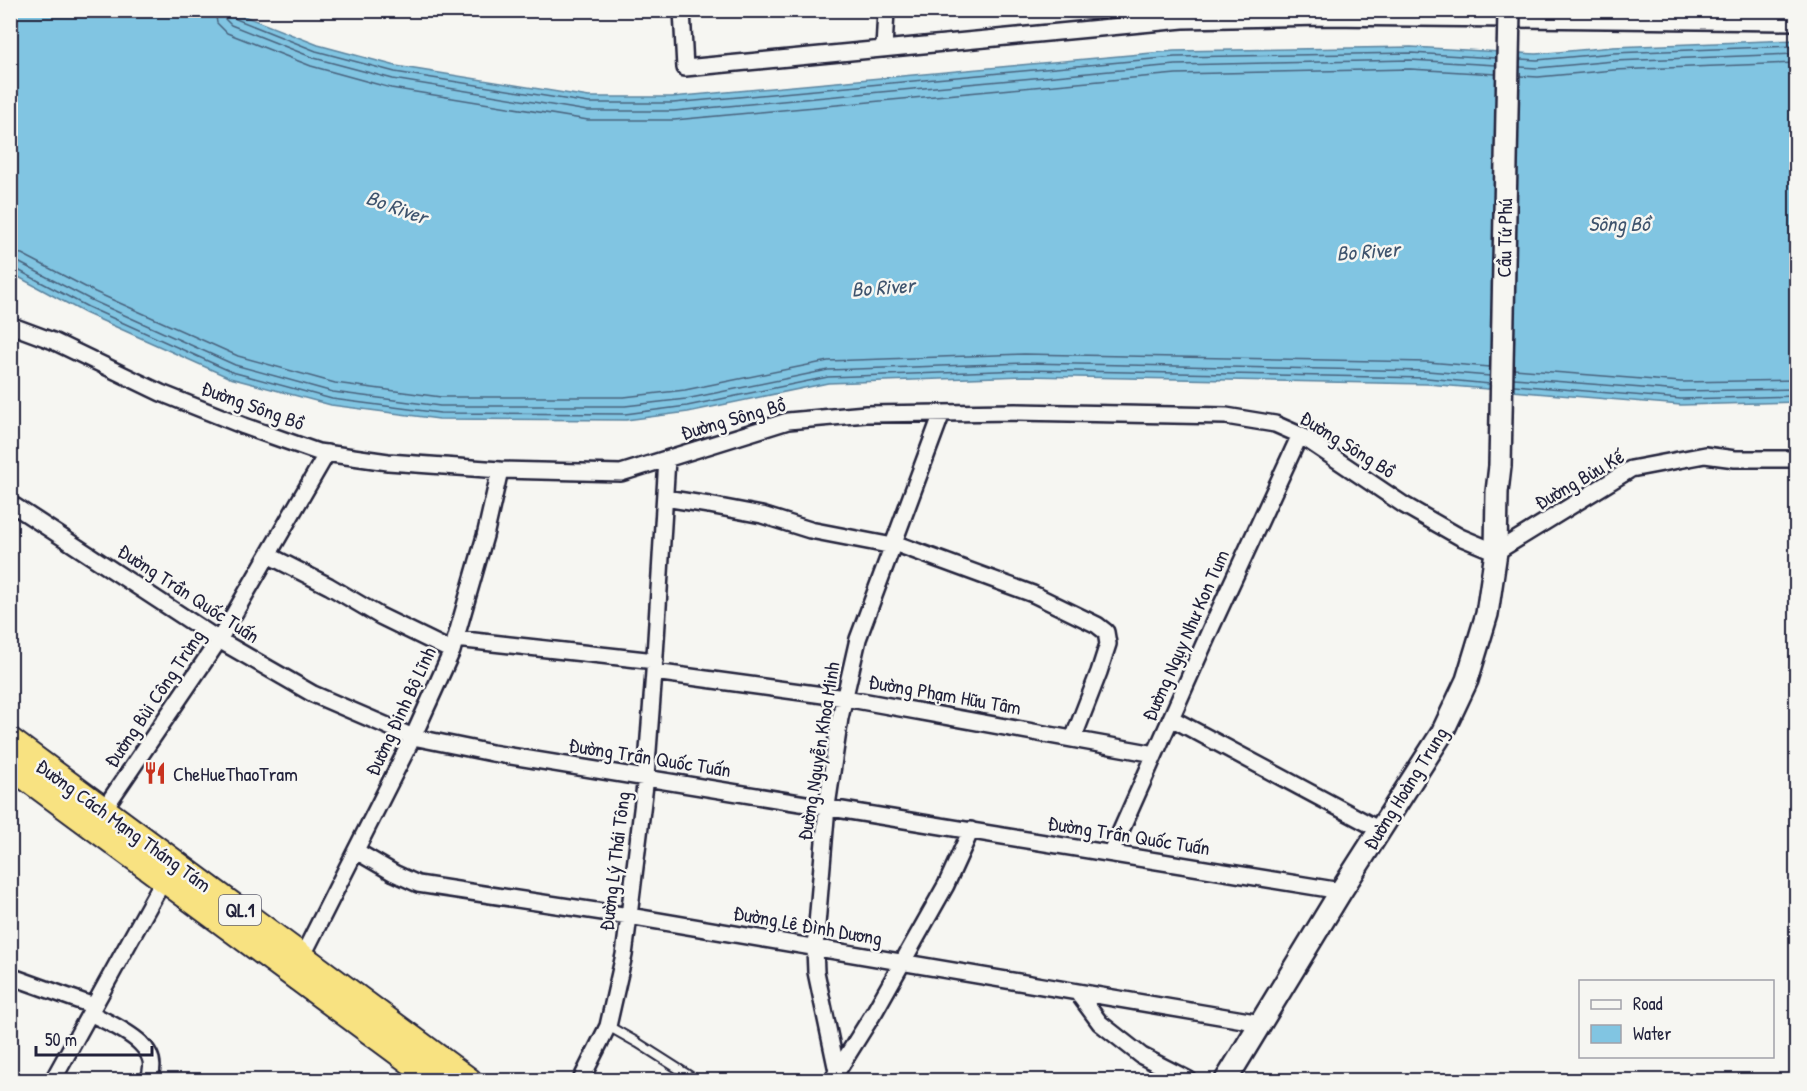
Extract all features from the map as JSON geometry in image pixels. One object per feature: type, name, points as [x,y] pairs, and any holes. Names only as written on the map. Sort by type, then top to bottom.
[{"type":"highway","name":"Đường Cách Mạng Tháng Tám","points":[[10,741],[469,1080]]},
{"type":"highway","name":"Đường Cách Mạng Tháng Tám","points":[[10,765],[435,1080]]},
{"type":"main road","name":"Cầu Tứ Phú","points":[[1500,466],[1509,10]]},
{"type":"main road","name":"Đường Hoàng Trung","points":[[1226,1080],[1341,891],[1442,733],[1467,680],[1487,614],[1496,552],[1500,466]]},
{"type":"street","points":[[682,10],[685,68],[884,49],[1183,15],[1323,14],[1797,22]]},
{"type":"street","points":[[884,49],[885,10]]},
{"type":"street","name":"Đường Sông Bồ","points":[[10,326],[53,341],[161,393],[244,426],[318,452],[388,462],[500,470],[621,473],[788,421],[866,414],[1016,412],[1226,417],[1275,424],[1300,435],[1404,505],[1460,537],[1496,552]]},
{"type":"street","name":"Đường Nguyễn Khoa Minh","points":[[835,1076],[816,972],[815,948],[827,806],[840,718],[858,639],[942,413]]},
{"type":"street","name":"Đường Ngụy Như Kon Tum","points":[[1111,853],[1300,435]]},
{"type":"street","name":"Đường Bùi Công Trừng","points":[[104,810],[219,640],[327,453]]},
{"type":"street","name":"Đường Bửu Kế","points":[[1496,552],[1631,469],[1705,454],[1735,459],[1797,459]]},
{"type":"street","name":"Đường Lý Thái Tông","points":[[581,1080],[608,1026],[624,955],[646,777],[667,459]]},
{"type":"street","name":"Đường Đinh Bộ Lĩnh","points":[[302,957],[413,737],[454,645],[500,470]]},
{"type":"street","points":[[665,498],[762,516],[810,530],[893,544],[1034,594],[1096,624],[1106,632],[1108,644],[1073,739]]},
{"type":"street","name":"Đường Trần Quốc Tuấn","points":[[10,503],[219,640],[313,694],[413,737],[492,753],[1341,891]]},
{"type":"street","name":"Đường Phạm Hữu Tâm","points":[[268,555],[329,586],[380,616],[454,645],[655,666],[1155,754]]},
{"type":"street","points":[[1171,718],[1380,830]]},
{"type":"street","points":[[835,1076],[875,1011],[946,885],[971,830]]},
{"type":"street","name":"Đường Lê Đình Dương","points":[[356,851],[418,884],[629,916],[1261,1023]]},
{"type":"street","points":[[53,1080],[164,879]]},
{"type":"street","points":[[10,976],[92,1009],[142,1044],[148,1051],[151,1061],[148,1080]]},
{"type":"street","points":[[1077,992],[1100,1023],[1142,1056],[1189,1080]]},
{"type":"lane","points":[[608,1026],[696,1080]]},
{"type":"water","name":"Sông Bồ","points":[[10,11],[231,11],[318,45],[396,66],[589,97],[672,97],[1174,51],[1411,47],[1536,54],[1613,47],[1796,40],[1796,402],[1681,405],[1427,384],[1025,376],[828,383],[688,412],[626,420],[439,419],[331,405],[230,378],[85,313],[11,273]]},
{"type":"place","name":"CheHueThaoTram","points":[[155,773]]},
{"type":"water label","name":"Bo River","points":[[397,207]]},
{"type":"water label","name":"Bo River","points":[[1368,251]]},
{"type":"water label","name":"Bo River","points":[[883,287]]}]
